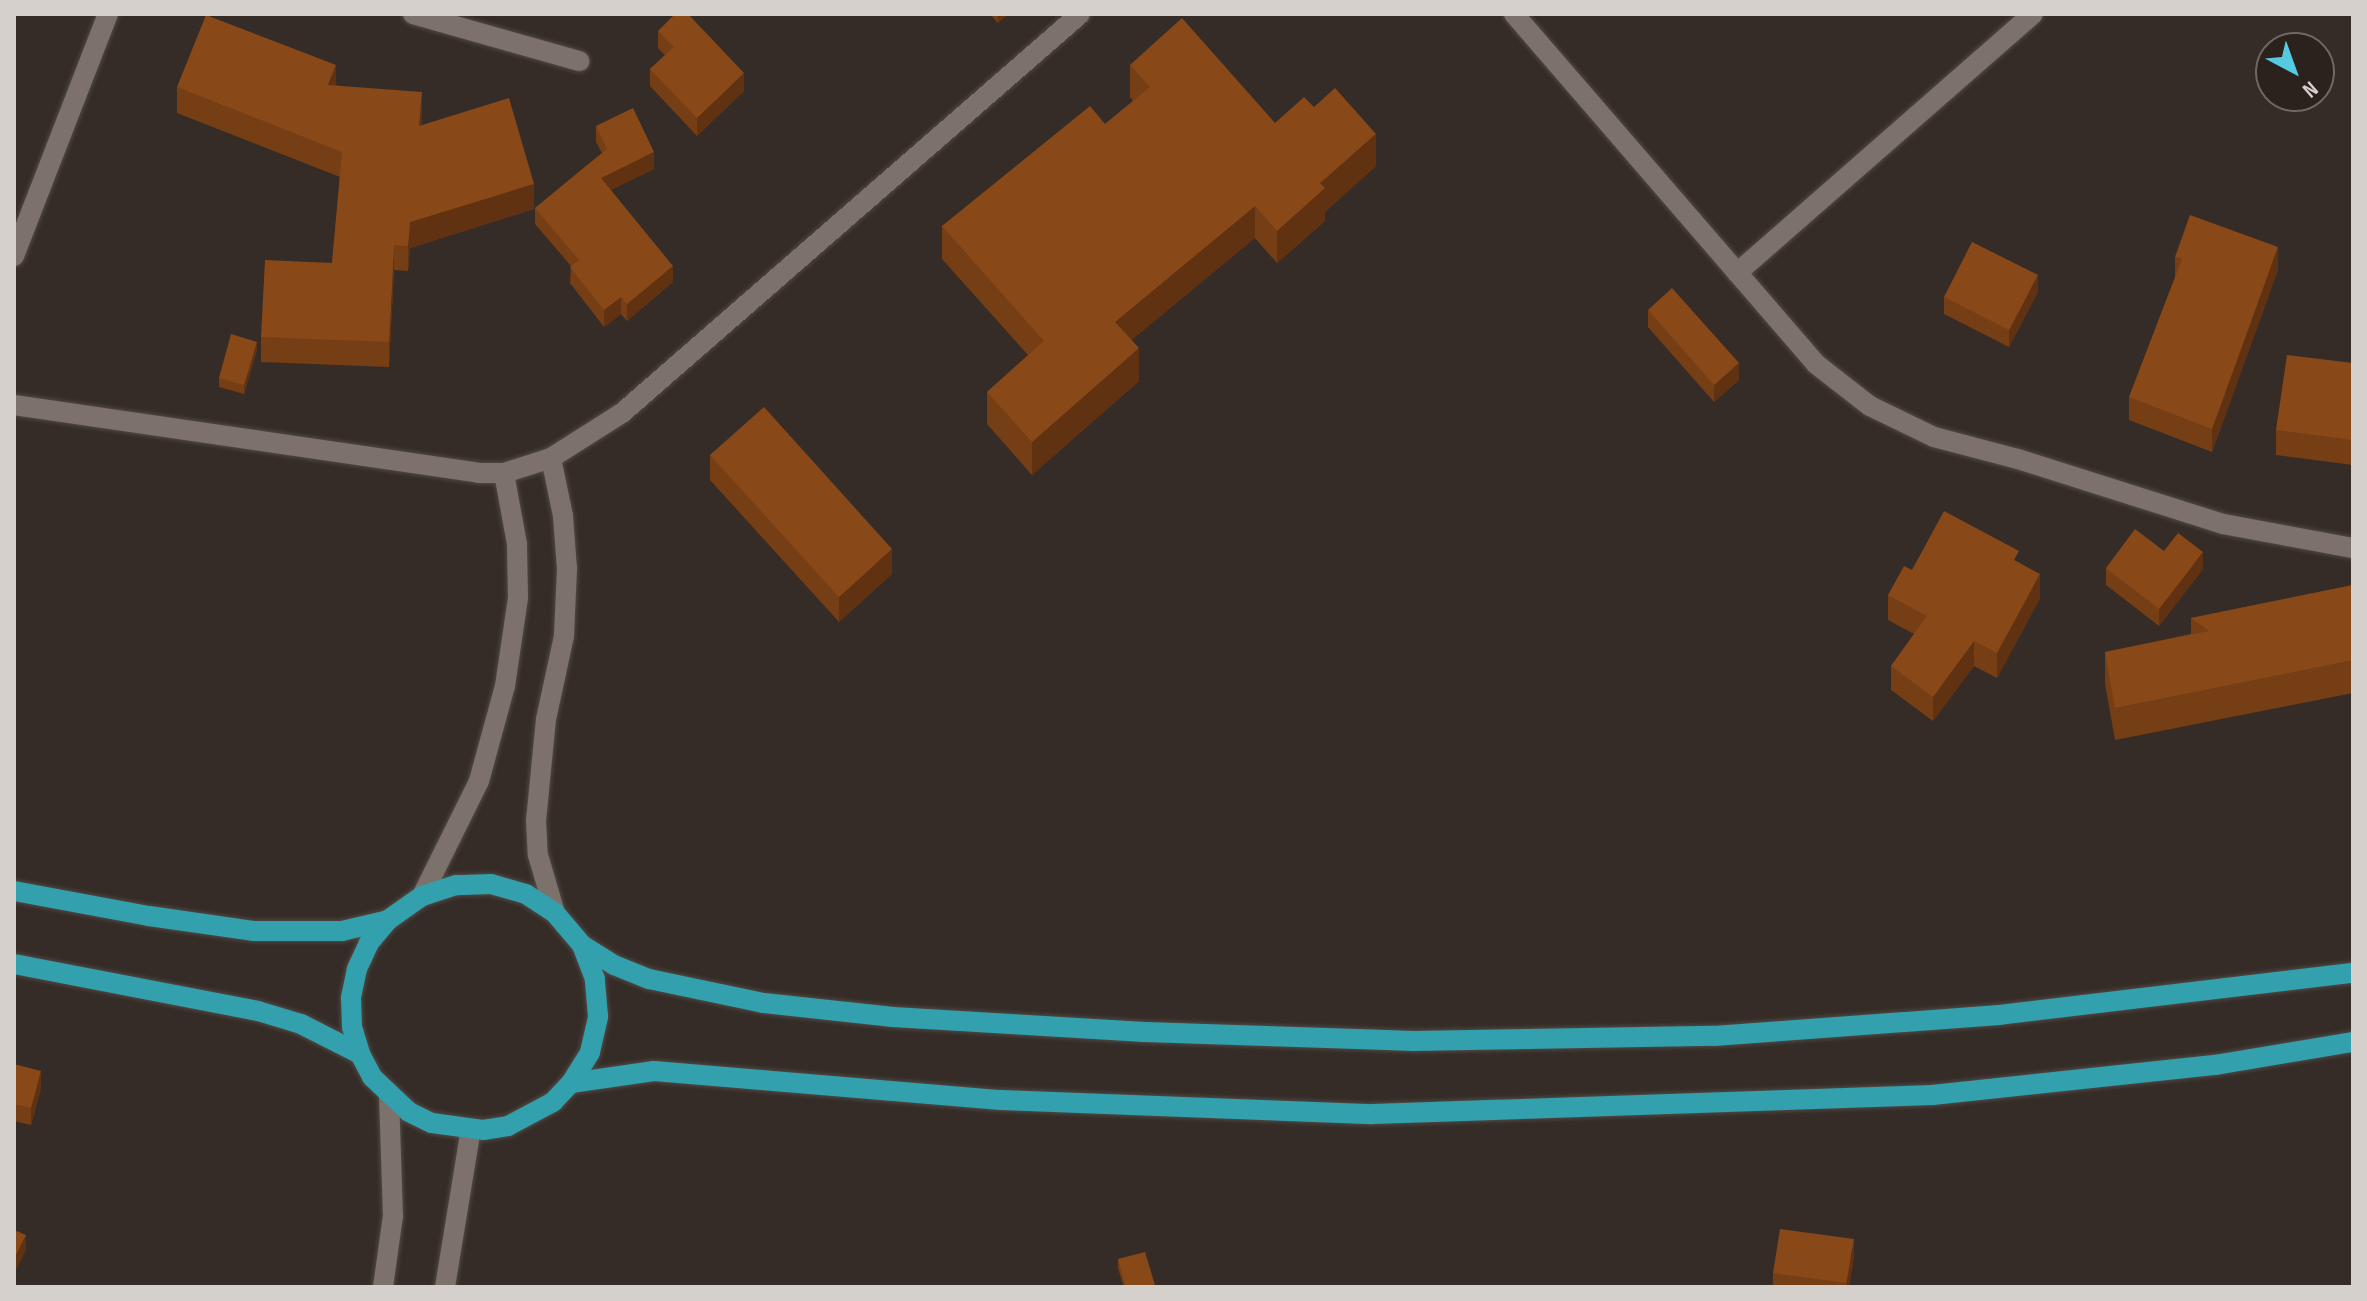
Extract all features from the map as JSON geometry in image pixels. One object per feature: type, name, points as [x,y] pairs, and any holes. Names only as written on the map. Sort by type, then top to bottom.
[{"type":"main road","points":[[582,945],[595,979],[598,1016],[590,1052],[571,1083],[553,1102],[532,1116],[508,1126],[471,1129],[432,1123],[409,1112],[372,1077],[360,1054],[352,1027],[351,998],[357,969],[369,943],[388,920],[422,896],[456,885],[491,884],[526,894],[555,913],[582,945],[614,965],[649,979],[764,1003],[893,1017],[1145,1032],[1413,1041],[1714,1036],[1999,1015],[2353,973]]},
{"type":"main road","points":[[14,891],[253,931],[342,931],[388,920]]},
{"type":"main road","points":[[14,964],[258,1011],[314,1030],[360,1054]]},
{"type":"main road","points":[[571,1083],[654,1071],[1001,1100],[1373,1114],[1933,1095],[2215,1065],[2353,1042]]},
{"type":"street","points":[[14,256],[108,14]]},
{"type":"street","points":[[413,14],[579,61]]},
{"type":"street","points":[[14,405],[478,473],[504,473],[551,458],[622,413],[1080,14]]},
{"type":"street","points":[[1514,14],[1816,364],[1870,406],[1934,437],[2018,459],[2223,524],[2353,548]]},
{"type":"street","points":[[1737,273],[2033,14]]},
{"type":"street","points":[[551,458],[563,516],[567,569],[564,636],[546,719],[536,821],[538,855],[555,913]]},
{"type":"street","points":[[422,896],[479,781],[505,686],[518,598],[517,544],[504,473]]},
{"type":"street","points":[[383,1287],[393,1216],[389,1096]]},
{"type":"street","points":[[445,1287],[471,1129]]},
{"type":"building","points":[[675,14],[688,14],[744,73],[697,118],[650,69],[674,47],[658,31]]},
{"type":"building","points":[[206,15],[336,65],[328,85],[422,92],[419,126],[509,98],[534,184],[410,222],[408,246],[394,245],[389,342],[261,337],[265,260],[332,263],[342,152],[177,87]]},
{"type":"building","points":[[1182,18],[1275,123],[1304,97],[1314,107],[1335,88],[1376,134],[1320,183],[1325,188],[1277,231],[1255,206],[1115,322],[1139,348],[1032,442],[987,392],[1044,341],[942,226],[1090,106],[1105,124],[1150,87],[1130,65]]},
{"type":"building","points":[[633,108],[654,152],[601,178],[673,266],[627,304],[621,297],[604,310],[570,267],[579,260],[535,208],[607,149],[596,126]]},
{"type":"building","points":[[2190,215],[2278,247],[2212,429],[2129,397],[2182,259],[2175,257]]},
{"type":"building","points":[[1972,242],[2038,275],[2009,330],[1944,297]]},
{"type":"building","points":[[1672,288],[1739,363],[1714,385],[1648,310]]},
{"type":"building","points":[[231,334],[257,342],[244,385],[219,378]]},
{"type":"building","points":[[2287,355],[2353,363],[2353,440],[2276,430]]},
{"type":"building","points":[[764,407],[892,549],[839,597],[710,455]]},
{"type":"building","points":[[1944,511],[2019,551],[2014,560],[2040,574],[1997,653],[1974,641],[1933,697],[1891,666],[1927,616],[1888,595],[1904,566],[1912,570]]},
{"type":"building","points":[[2135,529],[2164,551],[2178,533],[2203,552],[2159,609],[2106,568]]},
{"type":"building","points":[[2353,585],[2353,660],[2115,708],[2105,652],[2209,631],[2191,618]]},
{"type":"building","points":[[14,1064],[41,1071],[31,1108],[14,1104]]},
{"type":"building","points":[[1780,1229],[1854,1239],[1846,1283],[1773,1273]]},
{"type":"building","points":[[14,1230],[26,1235],[14,1259]]},
{"type":"building","points":[[1145,1252],[1155,1285],[1126,1287],[1118,1259]]}]
